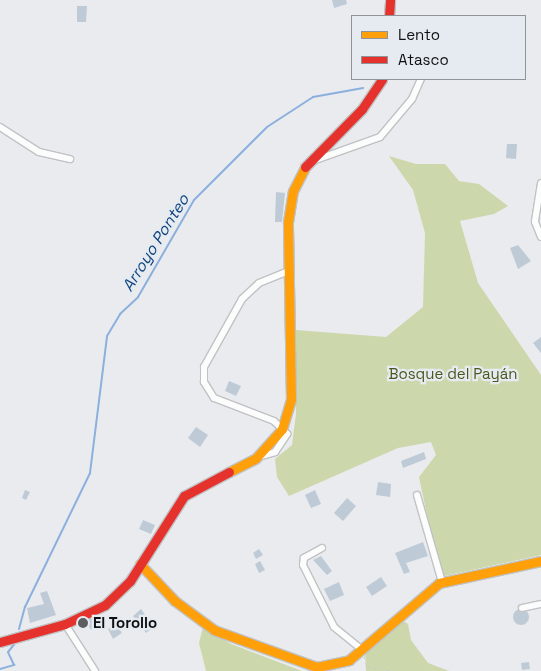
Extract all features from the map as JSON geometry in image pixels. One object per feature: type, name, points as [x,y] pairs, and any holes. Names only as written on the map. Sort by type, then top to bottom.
[{"type":"street","points":[[389,15],[390,0]]},
{"type":"street","points":[[0,642],[65,624],[105,605],[140,564],[184,496],[256,458],[282,429],[290,399],[288,271],[293,191],[307,163],[362,109],[381,80]]},
{"type":"street","points":[[307,163],[380,136],[412,99],[421,80]]},
{"type":"street","points":[[0,127],[39,152],[70,160]]},
{"type":"street","points":[[540,186],[535,222],[541,237]]},
{"type":"street","points":[[282,429],[274,421],[214,398],[204,382],[204,367],[242,299],[259,283],[288,271]]},
{"type":"street","points":[[417,495],[442,582]]},
{"type":"street","points":[[322,548],[304,558],[303,565],[334,627],[361,648]]},
{"type":"street","points":[[140,564],[175,601],[214,630],[240,642],[317,667],[337,666],[442,582],[541,561]]},
{"type":"street","points":[[522,608],[541,604]]},
{"type":"street","points":[[65,624],[95,671]]},
{"type":"path","points":[[361,648],[367,667],[396,671]]},
{"type":"path","points":[[405,671],[421,671]]},
{"type":"green space","name":"Bosque del Payán","points":[[389,156],[416,164],[445,164],[459,181],[479,184],[508,206],[494,214],[460,221],[478,283],[541,375],[541,555],[440,577],[419,477],[436,455],[431,442],[398,448],[289,496],[277,477],[275,459],[292,445],[296,414],[296,330],[386,337],[423,307],[425,233],[413,190]]},
{"type":"green space","points":[[400,619],[408,624],[411,640],[428,663],[449,671],[366,671],[365,648]]},
{"type":"green space","points":[[203,627],[231,644],[302,671],[206,671],[199,643]]},
{"type":"building","points":[[332,0],[346,0],[347,4],[334,8]]},
{"type":"building","points":[[77,6],[87,6],[86,22],[77,22]]},
{"type":"building","points":[[507,144],[517,144],[516,159],[506,158]]},
{"type":"building","points":[[276,192],[285,193],[282,222],[275,222]]},
{"type":"building","points":[[518,245],[531,261],[518,269],[510,248]]},
{"type":"building","points":[[541,337],[541,353],[533,343]]},
{"type":"building","points":[[229,381],[241,386],[236,396],[225,391]]},
{"type":"building","points":[[196,427],[208,435],[200,447],[188,438]]},
{"type":"building","points":[[424,452],[426,459],[403,468],[401,461]]},
{"type":"building","points":[[378,482],[391,484],[390,497],[376,495]]},
{"type":"building","points":[[25,490],[30,492],[26,500],[22,498]]},
{"type":"building","points":[[315,490],[321,504],[311,508],[305,495]]},
{"type":"building","points":[[347,498],[356,506],[343,521],[334,513]]},
{"type":"building","points":[[143,520],[155,525],[151,534],[139,529]]},
{"type":"building","points":[[423,542],[428,556],[406,563],[410,572],[404,574],[395,553]]},
{"type":"building","points":[[259,549],[263,555],[256,559],[253,553]]},
{"type":"building","points":[[321,556],[332,571],[327,575],[313,560]]},
{"type":"building","points":[[260,561],[265,570],[259,573],[255,564]]},
{"type":"building","points":[[381,577],[387,586],[372,596],[366,587]]},
{"type":"building","points":[[339,582],[344,595],[330,601],[324,589]]},
{"type":"building","points":[[47,591],[56,615],[30,623],[27,608],[44,604],[40,593]]},
{"type":"building","points":[[141,609],[154,627],[146,633],[133,616]]},
{"type":"building","points":[[521,609],[529,617],[521,625],[513,617]]},
{"type":"building","points":[[96,616],[101,623],[91,630],[86,622]]},
{"type":"building","points":[[116,624],[122,633],[113,639],[108,629]]},
{"type":"building","points":[[529,662],[530,669],[522,670],[521,663]]},
{"type":"waterway","name":"Arroyo Ponteo","points":[[19,629],[25,607],[90,473],[107,336],[120,314],[138,297],[194,200],[267,127],[313,97],[363,88]]},
{"type":"waterway","name":"Arroyo Ponteo","points":[[0,669],[14,665],[8,652],[16,642]]},
{"type":"traffic: slow","points":[[229,472],[256,458],[282,429],[291,399],[288,222],[293,191],[305,167]]},
{"type":"traffic: slow","points":[[140,564],[175,601],[214,630],[317,667],[349,660],[439,583],[541,561]]},
{"type":"traffic: jam","points":[[389,15],[390,0]]},
{"type":"traffic: jam","points":[[305,167],[362,109],[381,80]]},
{"type":"traffic: jam","points":[[0,642],[65,624],[105,605],[130,581],[184,496],[229,472]]},
{"type":"place","name":"El Torollo","points":[[83,623]]}]
